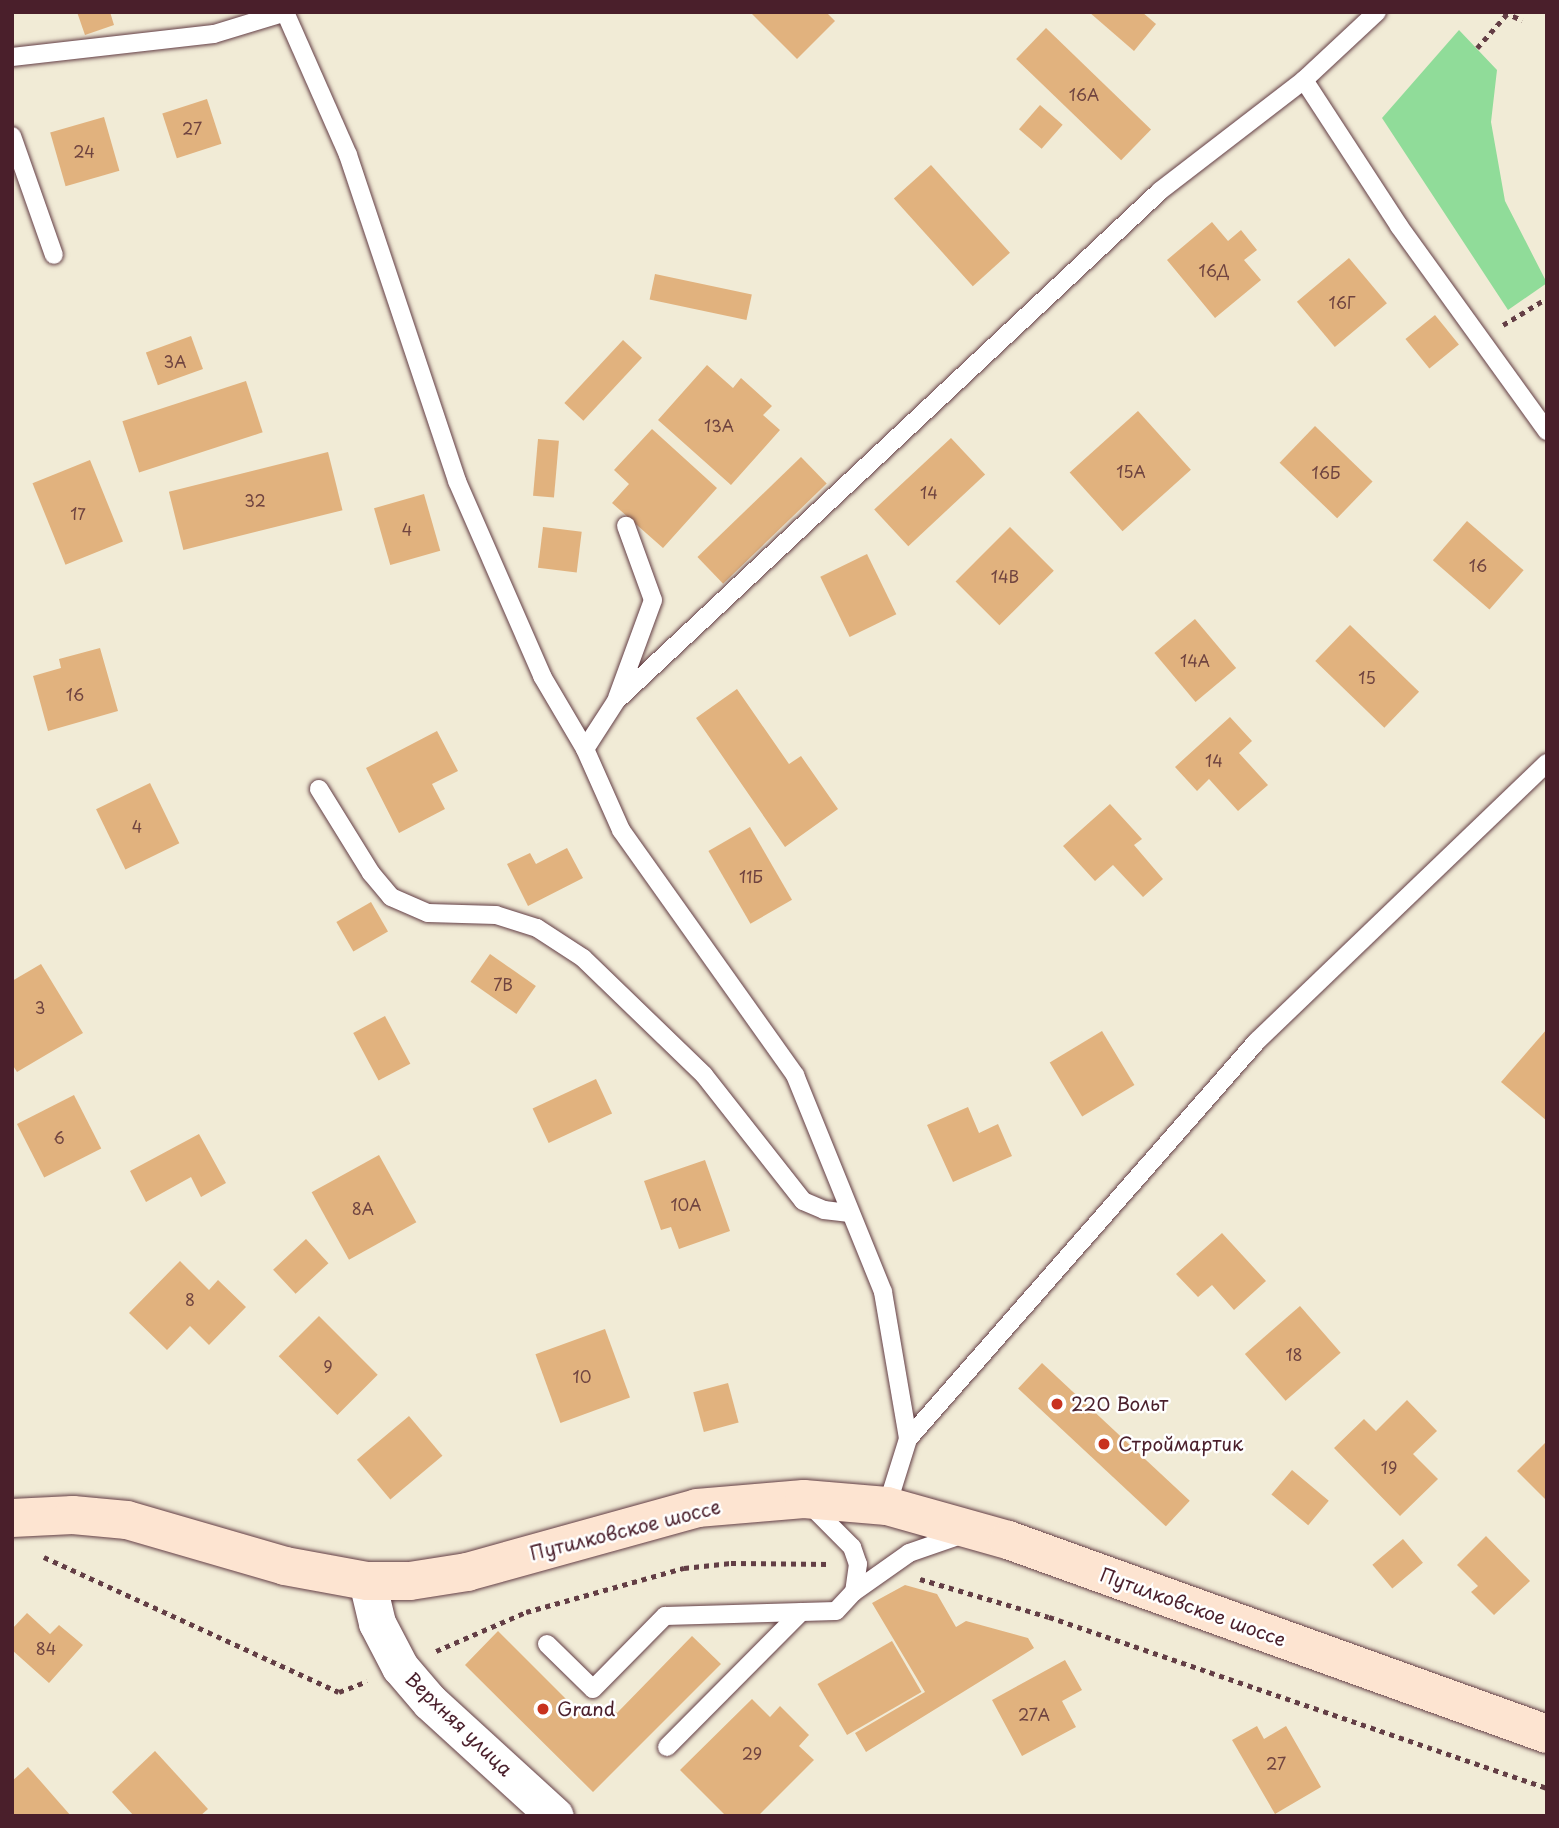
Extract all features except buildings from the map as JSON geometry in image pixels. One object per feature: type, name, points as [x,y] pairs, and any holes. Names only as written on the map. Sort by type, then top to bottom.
[{"type":"main road","name":"Путилковское шоссе","points":[[13,1515],[73,1515],[127,1520],[285,1566],[367,1581],[410,1581],[467,1572],[697,1508],[804,1499],[887,1506],[978,1532],[1547,1734]]},
{"type":"street","name":"Верхняя улица","points":[[367,1581],[377,1623],[400,1667],[430,1702],[555,1816]]},
{"type":"lane","points":[[12,57],[214,34],[285,12],[348,155],[457,481],[542,676],[585,749],[621,830],[795,1075],[883,1292],[908,1439]]},
{"type":"lane","points":[[616,701],[1160,191],[1304,80],[1377,12]]},
{"type":"lane","points":[[1304,80],[1480,339],[1547,431]]},
{"type":"lane","points":[[12,136],[54,255]]},
{"type":"lane","points":[[585,749],[616,701],[653,600],[625,526]]},
{"type":"lane","points":[[887,1506],[908,1439],[1257,1041],[1547,762]]},
{"type":"lane","points":[[319,789],[371,873],[391,897],[428,913],[496,915],[527,925],[583,958],[704,1075],[803,1201],[824,1210],[850,1213]]},
{"type":"lane","points":[[804,1499],[852,1547],[859,1564],[854,1592]]},
{"type":"lane","points":[[547,1644],[593,1689],[665,1616],[836,1611],[854,1592],[884,1569],[942,1539],[978,1532]]},
{"type":"lane","points":[[667,1747],[801,1612]]},
{"type":"path","points":[[1477,48],[1505,13],[1522,20]]},
{"type":"path","points":[[1480,339],[1547,298]]},
{"type":"path","points":[[41,1555],[340,1692],[372,1679]]},
{"type":"path","points":[[433,1652],[526,1612],[684,1568],[731,1563],[859,1564]]},
{"type":"path","points":[[884,1569],[1049,1616],[1547,1788]]},
{"type":"green space","points":[[1459,30],[1497,70],[1491,122],[1505,201],[1547,283],[1508,310],[1382,118]]},
{"type":"place","name":"220 Вольт","points":[[1057,1404]]},
{"type":"place","name":"Строймартик","points":[[1104,1444]]},
{"type":"place","name":"Grand","points":[[543,1709]]}]
